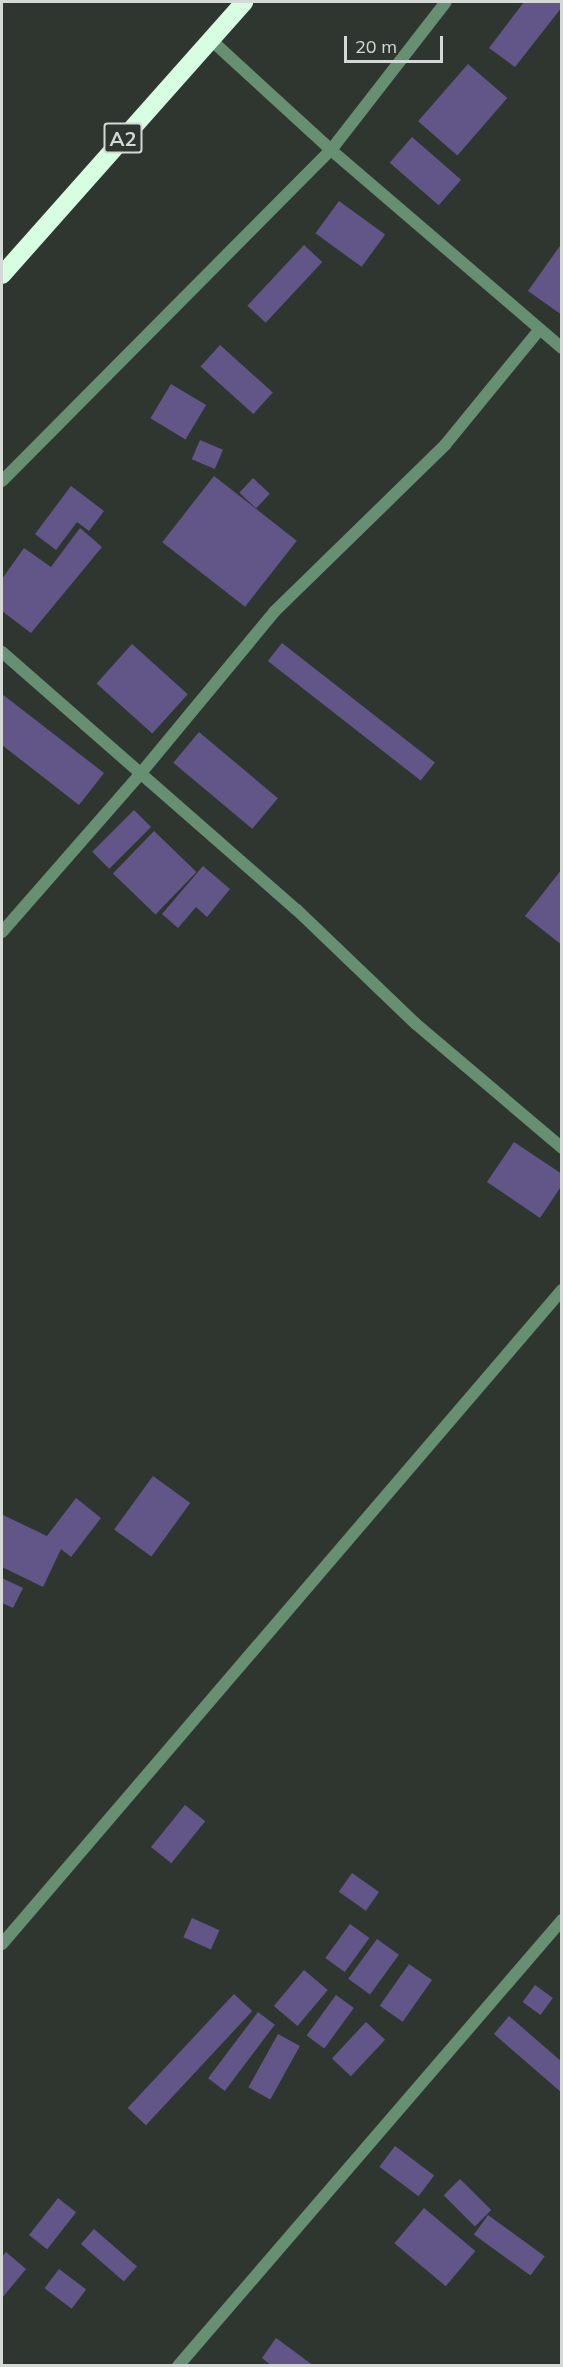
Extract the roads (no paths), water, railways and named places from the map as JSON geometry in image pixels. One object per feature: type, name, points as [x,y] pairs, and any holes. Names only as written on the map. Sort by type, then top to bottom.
[{"type":"highway","name":"A2","points":[[2,275],[244,2]]},
{"type":"street","points":[[2,481],[331,150],[446,2]]},
{"type":"street","points":[[210,39],[331,150],[561,348]]},
{"type":"street","points":[[2,932],[141,773],[274,612],[446,445],[539,330]]},
{"type":"street","points":[[2,652],[297,910],[416,1024],[561,1148]]},
{"type":"street","points":[[2,1944],[561,1290]]},
{"type":"street","points":[[178,2366],[561,1920]]}]
